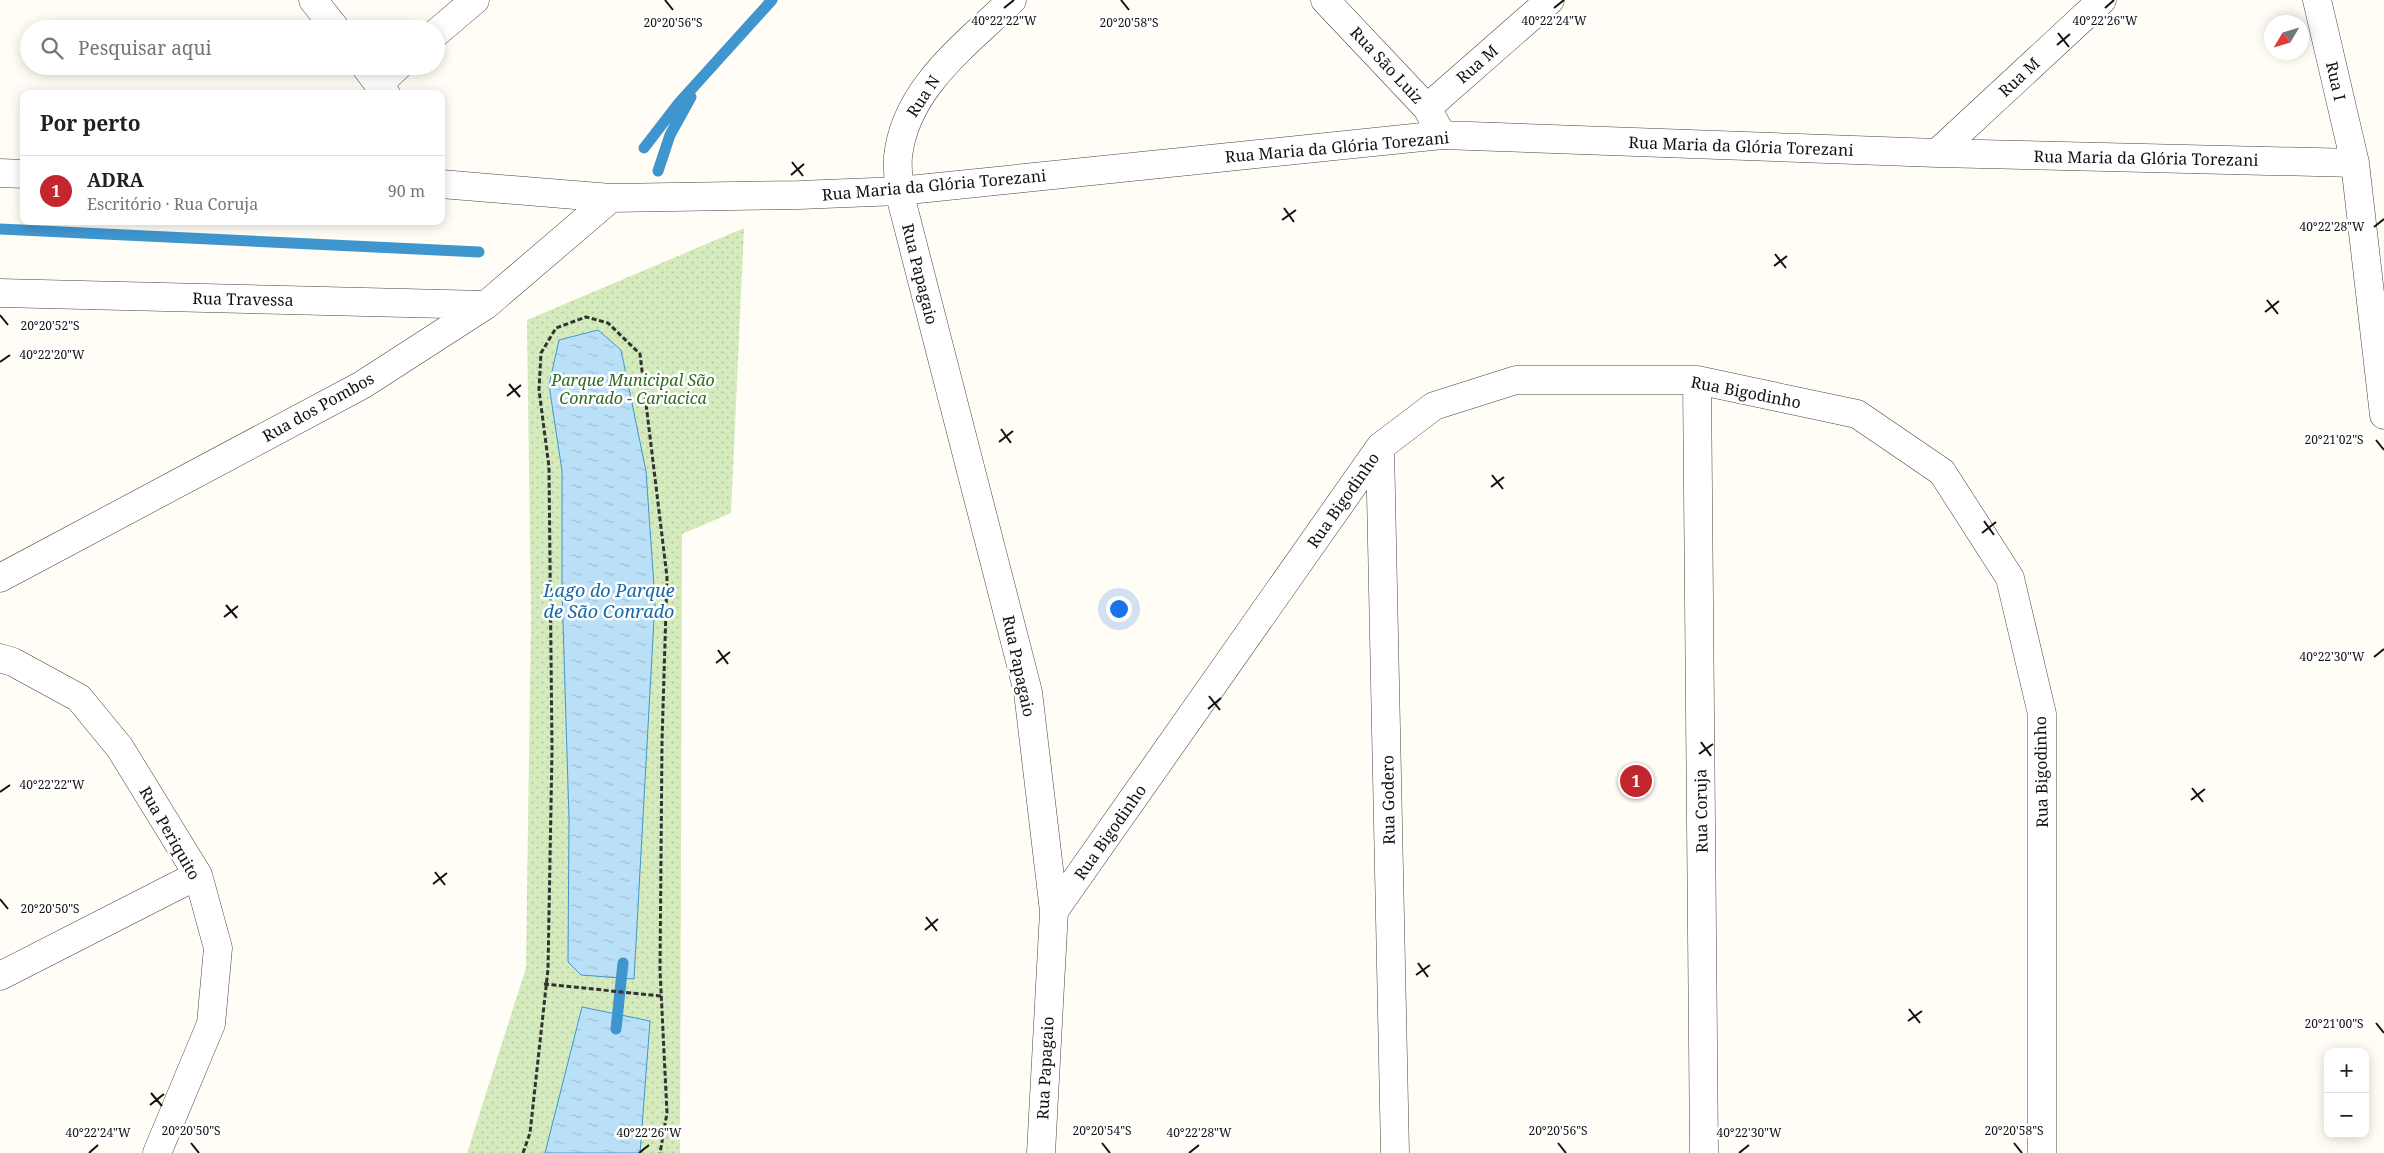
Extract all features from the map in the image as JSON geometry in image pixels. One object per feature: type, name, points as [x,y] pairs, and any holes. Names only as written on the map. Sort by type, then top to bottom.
[{"type":"street","points":[[313,0],[329,20]]},
{"type":"street","points":[[445,25],[475,0]]},
{"type":"street","name":"Rua N","points":[[899,191],[898,156],[908,119],[930,80],[1012,0]]},
{"type":"street","name":"Rua São Luiz","points":[[1325,0],[1427,108],[1442,135]]},
{"type":"street","name":"Rua M","points":[[1427,108],[1550,0]]},
{"type":"street","name":"Rua M","points":[[1937,154],[2102,0]]},
{"type":"street","name":"Rua I","points":[[2317,0],[2355,163],[2383,399]]},
{"type":"street","name":"Rua Maria da Glória Torezani","points":[[445,180],[612,198],[799,195],[899,191],[1442,135],[1937,154],[2355,163]]},
{"type":"street","points":[[0,173],[20,174]]},
{"type":"street","name":"Rua Papagaio","points":[[899,191],[1028,692],[1054,910],[1041,1153]]},
{"type":"street","name":"Rua dos Pombos","points":[[0,578],[362,385],[486,305],[612,198]]},
{"type":"street","name":"Rua Travessa","points":[[0,293],[486,305]]},
{"type":"street","name":"Rua Bigodinho","points":[[1054,910],[1380,447],[1434,406],[1516,380],[1697,380],[1857,414],[1942,472],[2010,578],[2042,714],[2042,1153]]},
{"type":"street","name":"Rua Coruja","points":[[1697,380],[1704,1153]]},
{"type":"street","name":"Rua Godero","points":[[1380,447],[1395,1153]]},
{"type":"street","name":"Rua Periquito","points":[[0,658],[13,662],[79,698],[120,748],[198,875],[218,948],[211,1024],[157,1153]]},
{"type":"street","points":[[0,976],[198,875]]},
{"type":"path","points":[[524,1153],[530,1133],[548,949],[552,623],[549,467],[539,390],[541,353],[556,328],[586,317],[608,323],[640,354],[667,577],[662,741],[661,996],[667,1113],[660,1153]]},
{"type":"path","points":[[544,984],[661,996]]},
{"type":"green space","name":"Parque Municipal São Conrado - Cariacica","points":[[744,228],[731,513],[682,534],[680,1153],[467,1153],[526,968],[531,615],[527,320]]},
{"type":"water","name":"Lago do Parque de São Conrado","points":[[598,330],[621,350],[646,471],[655,601],[634,979],[581,975],[568,962],[569,819],[562,590],[562,471],[549,385],[559,340]]},
{"type":"water","points":[[582,1007],[650,1021],[640,1153],[545,1153]]},
{"type":"waterway","points":[[644,148],[678,104],[772,0]]},
{"type":"waterway","points":[[658,171],[670,135],[691,97]]},
{"type":"waterway","points":[[0,229],[479,252]]},
{"type":"waterway","points":[[616,1029],[623,963]]},
{"type":"place","name":"ADRA","points":[[1636,781]]}]
